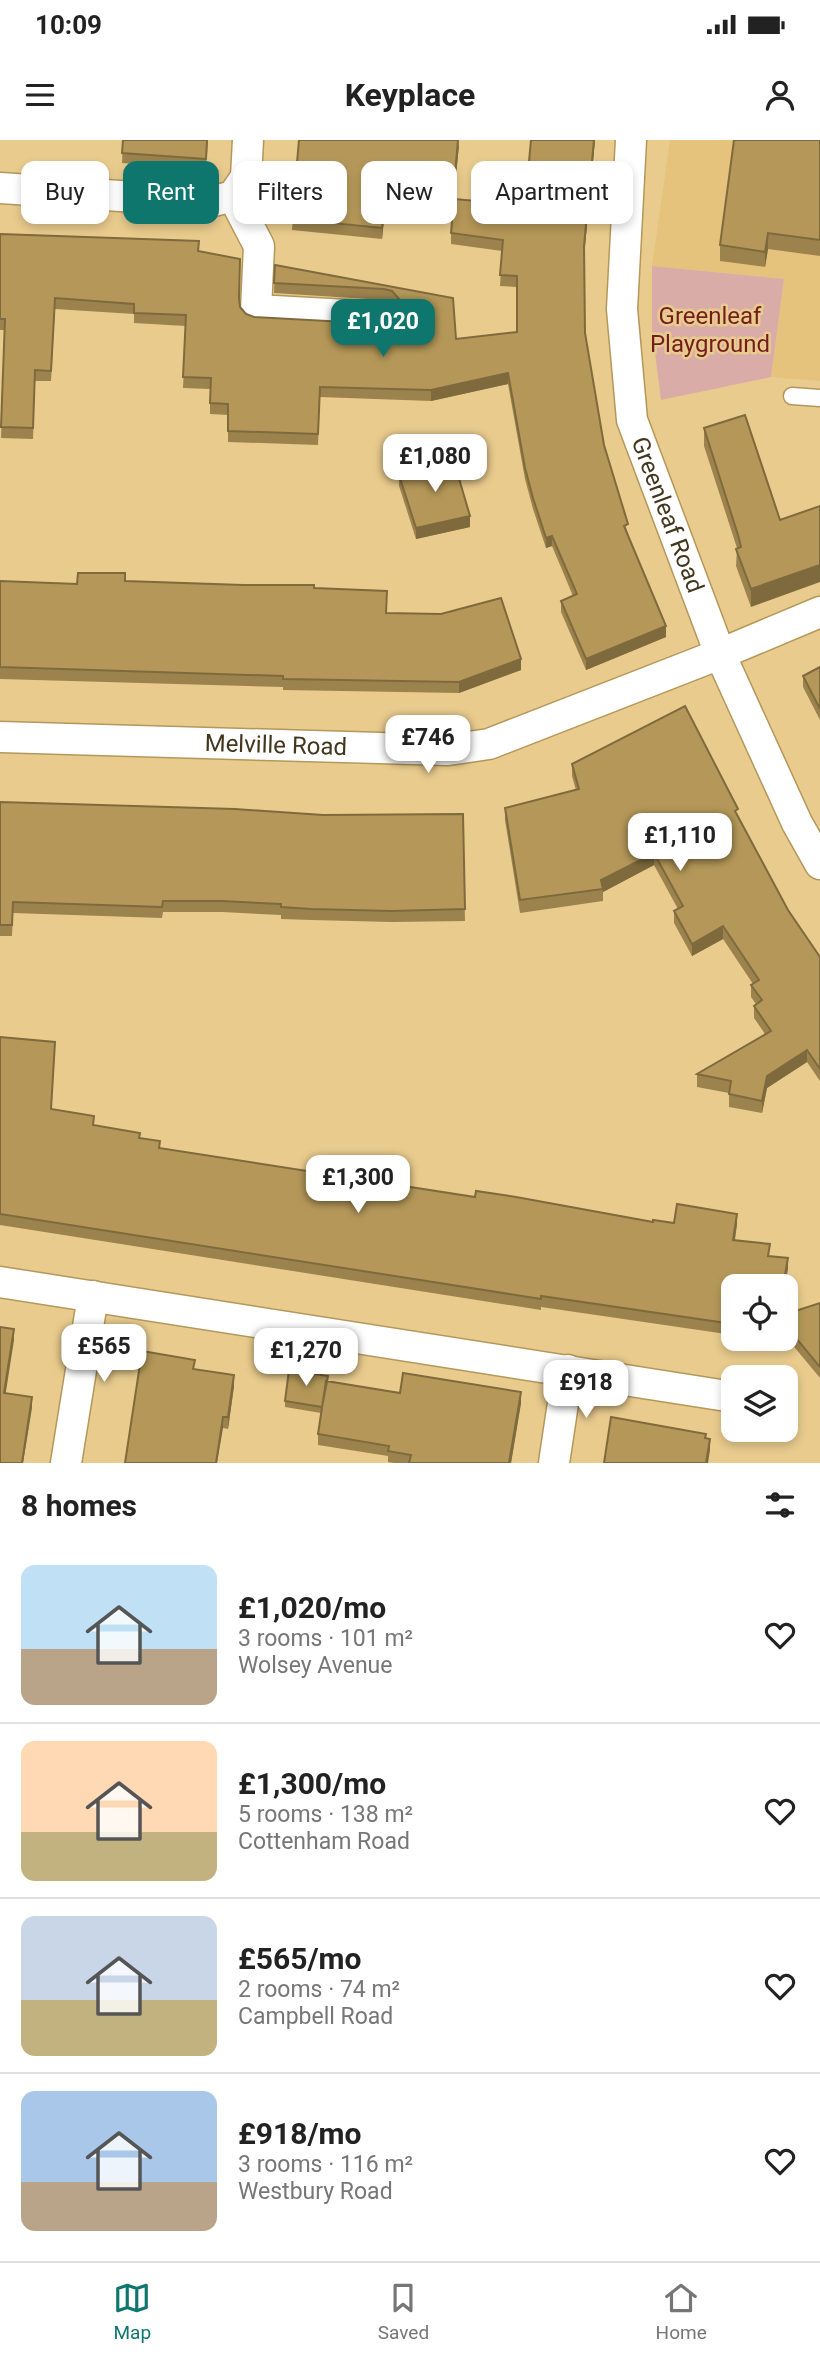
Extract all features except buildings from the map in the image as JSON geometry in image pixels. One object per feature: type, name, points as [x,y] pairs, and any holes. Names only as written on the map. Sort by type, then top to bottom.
[{"type":"street","points":[[247,161],[248,140]]},
{"type":"street","name":"Greenleaf Road","points":[[631,140],[622,309],[632,420],[720,654],[797,823],[820,864]]},
{"type":"street","points":[[0,188],[210,202],[233,196]]},
{"type":"street","points":[[248,224],[259,246],[256,310],[383,317]]},
{"type":"street","name":"Melville Road","points":[[0,737],[448,750],[489,744],[820,612]]},
{"type":"street","points":[[0,1282],[721,1395]]},
{"type":"street","points":[[66,1463],[93,1296]]},
{"type":"street","points":[[554,1463],[568,1370]]},
{"type":"lane","points":[[792,396],[820,398]]},
{"type":"shaded area","points":[[670,140],[820,140],[820,381],[771,377],[784,279],[652,266]]},
{"type":"green space","name":"Greenleaf Playground","points":[[652,266],[784,279],[771,377],[661,400],[652,329]]}]
